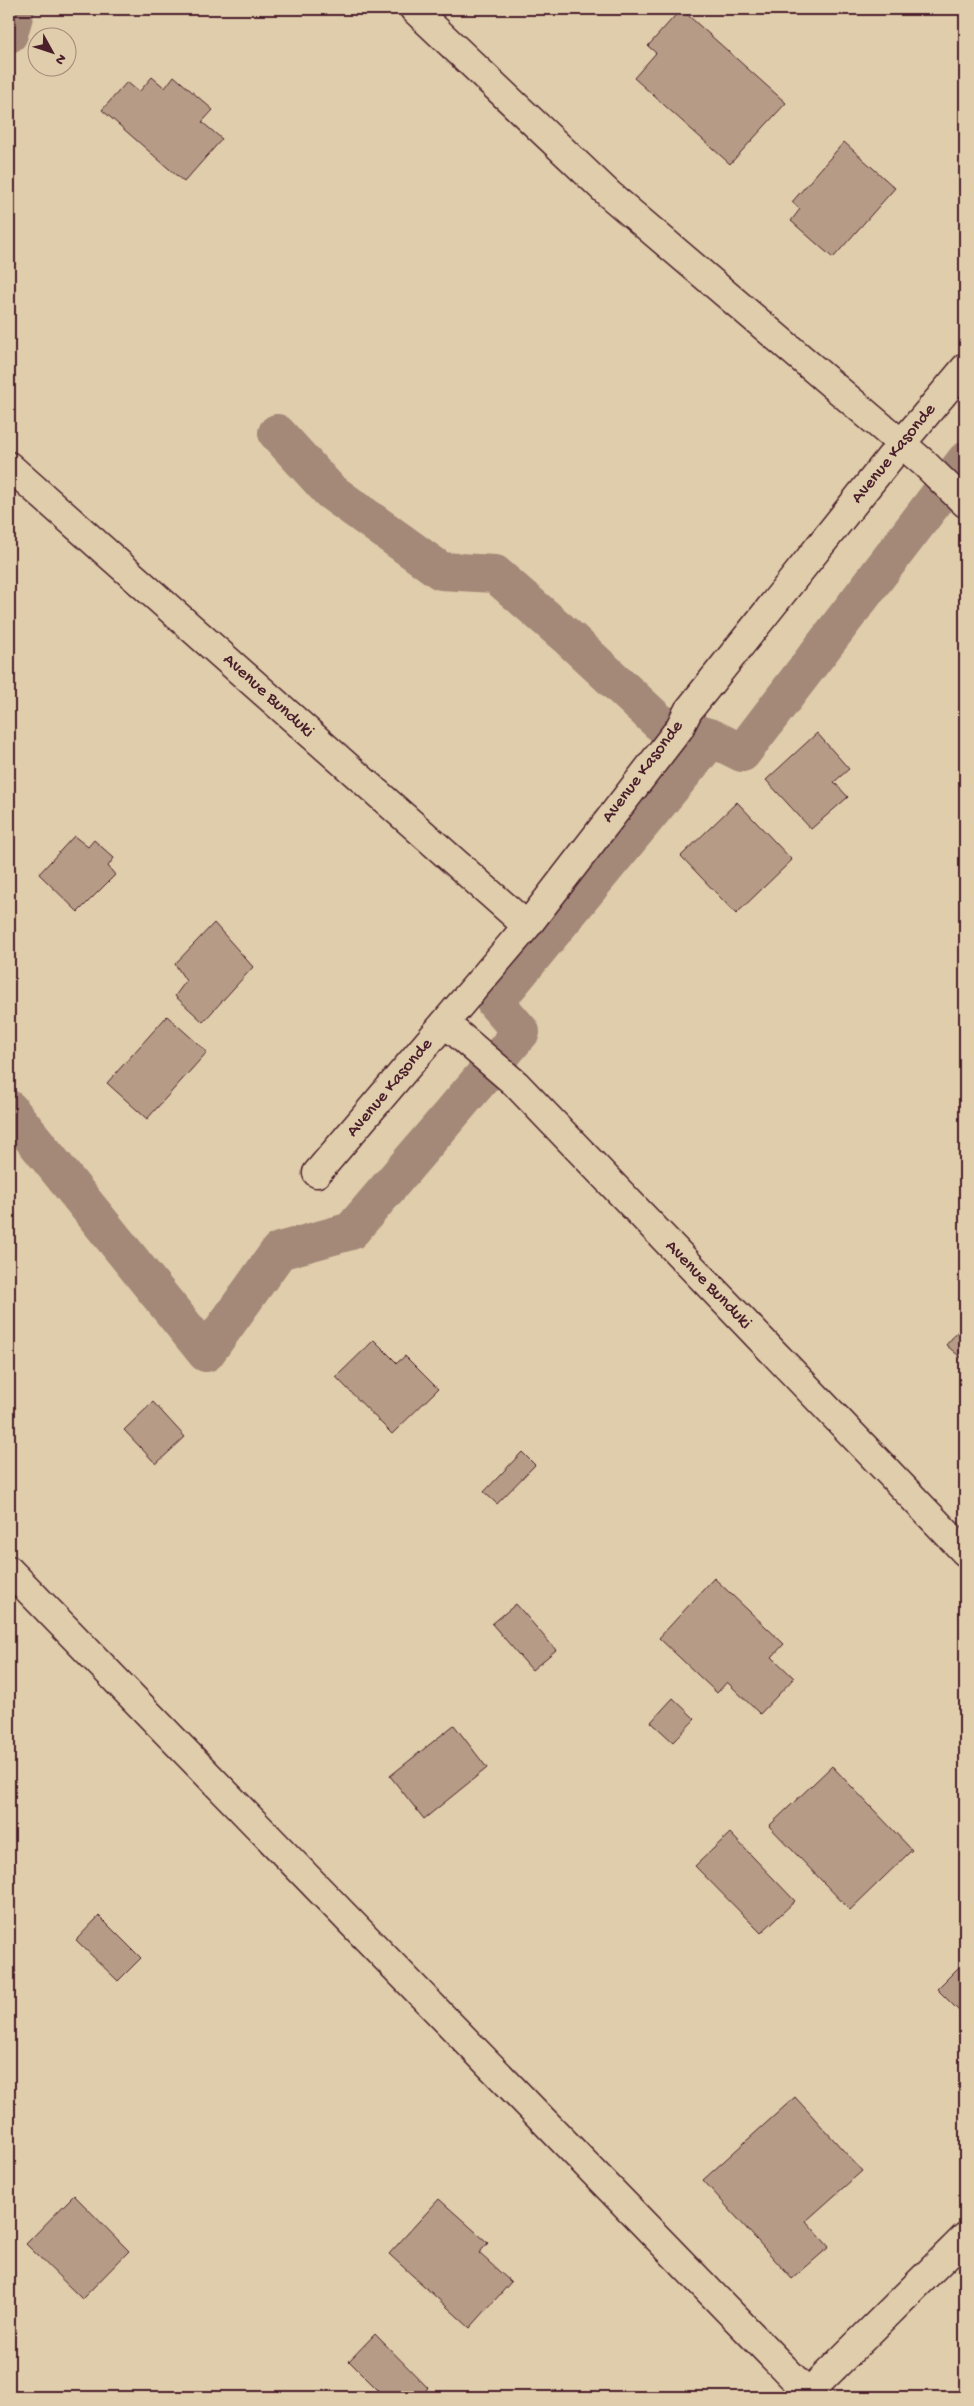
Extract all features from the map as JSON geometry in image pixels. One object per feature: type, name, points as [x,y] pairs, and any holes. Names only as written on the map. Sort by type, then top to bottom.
[{"type":"street","points":[[414,9],[610,195],[924,463],[963,501]]},
{"type":"street","name":"Avenue Kasonde","points":[[317,1173],[527,926],[679,728],[688,711],[901,444],[965,368]]},
{"type":"street","name":"Avenue Bunduki","points":[[9,466],[527,926]]},
{"type":"street","name":"Avenue Bunduki","points":[[445,1023],[516,1084],[965,1552]]},
{"type":"street","points":[[9,1570],[808,2396],[965,2237]]},
{"type":"building","points":[[681,9],[786,103],[730,164],[634,78],[656,53],[648,46]]},
{"type":"building","points":[[174,76],[213,110],[202,122],[222,139],[184,182],[102,110],[127,82],[139,92],[152,77],[165,88]]},
{"type":"building","points":[[844,142],[895,188],[833,258],[791,221],[800,209],[792,202]]},
{"type":"building","points":[[817,733],[849,769],[834,782],[848,797],[811,829],[766,780]]},
{"type":"building","points":[[737,802],[792,860],[736,914],[681,856]]},
{"type":"building","points":[[74,836],[88,847],[94,840],[114,858],[108,866],[115,875],[78,912],[39,874]]},
{"type":"building","points":[[214,923],[253,967],[203,1022],[175,996],[186,981],[175,964]]},
{"type":"building","points":[[167,1016],[207,1052],[147,1119],[107,1083]]},
{"type":"building","points":[[965,1323],[965,1361],[946,1345]]},
{"type":"building","points":[[374,1340],[397,1363],[405,1356],[438,1389],[392,1434],[336,1377]]},
{"type":"building","points":[[153,1402],[185,1437],[156,1464],[124,1430]]},
{"type":"building","points":[[522,1452],[535,1465],[497,1504],[484,1492]]},
{"type":"building","points":[[714,1578],[784,1644],[772,1657],[794,1678],[760,1714],[727,1682],[717,1693],[659,1638]]},
{"type":"building","points":[[516,1604],[556,1650],[532,1670],[492,1624]]},
{"type":"building","points":[[673,1698],[695,1719],[673,1742],[651,1722]]},
{"type":"building","points":[[454,1725],[487,1768],[424,1819],[390,1776]]},
{"type":"building","points":[[832,1766],[912,1850],[850,1910],[769,1826]]},
{"type":"building","points":[[730,1833],[795,1901],[761,1933],[695,1866]]},
{"type":"building","points":[[99,1916],[141,1958],[118,1981],[76,1940]]},
{"type":"building","points":[[965,1961],[965,2017],[937,1989]]},
{"type":"building","points":[[795,2097],[862,2171],[806,2221],[829,2247],[792,2279],[703,2180]]},
{"type":"building","points":[[74,2195],[129,2251],[82,2299],[26,2244]]},
{"type":"building","points":[[439,2199],[488,2243],[479,2253],[511,2282],[470,2328],[389,2254]]},
{"type":"building","points":[[375,2334],[428,2388],[419,2397],[385,2397],[349,2361]]},
{"type":"waterway","points":[[9,34],[16,9]]},
{"type":"waterway","points":[[277,433],[330,491],[441,571],[495,574],[570,639],[660,723],[712,738]]},
{"type":"waterway","points":[[9,1109],[206,1353],[279,1251],[351,1231],[521,1032],[495,1002],[712,738],[742,753],[965,461]]}]
